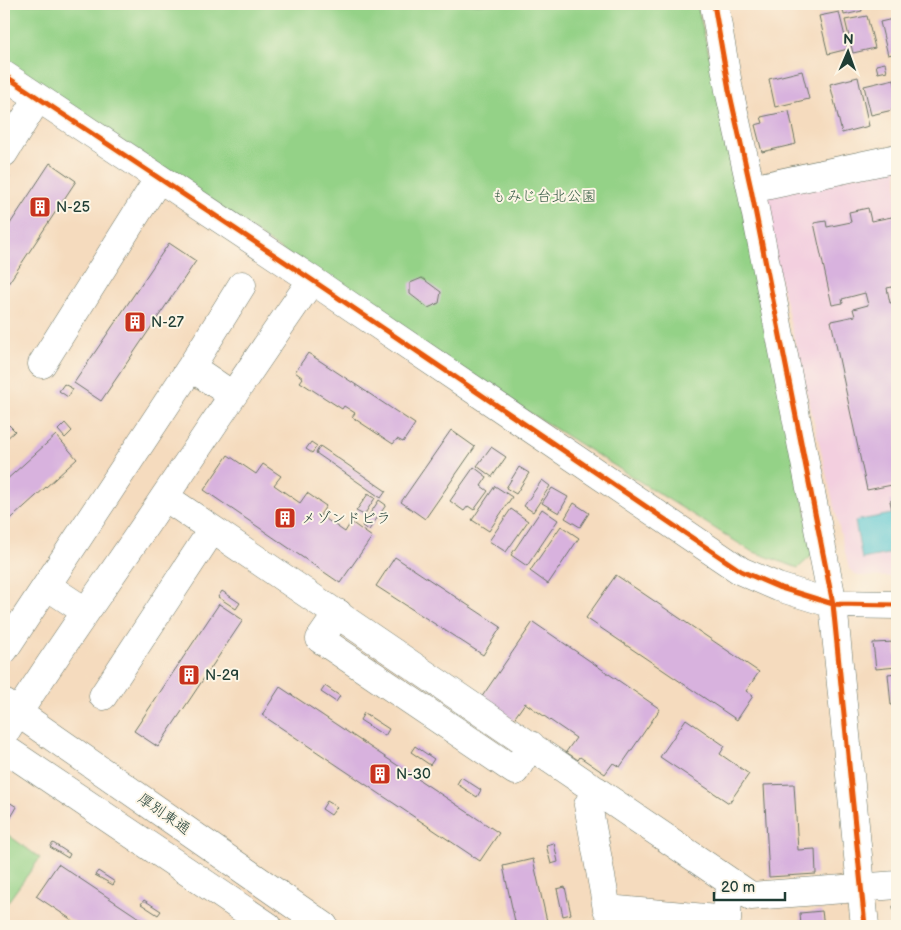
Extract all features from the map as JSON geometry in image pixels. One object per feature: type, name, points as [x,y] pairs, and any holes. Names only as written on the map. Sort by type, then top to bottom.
[{"type":"street","points":[[714,4],[728,90],[752,189],[833,604],[864,926]]},
{"type":"street","points":[[4,76],[312,280],[741,571],[778,587],[833,604],[897,605]]},
{"type":"street","points":[[4,153],[38,98]]},
{"type":"street","points":[[752,189],[897,158]]},
{"type":"street","points":[[42,364],[158,178]]},
{"type":"street","points":[[8,717],[85,612],[165,497],[232,395],[312,280]]},
{"type":"street","points":[[4,650],[191,368],[242,286]]},
{"type":"street","points":[[191,368],[232,395]]},
{"type":"street","points":[[165,497],[532,745],[751,896],[897,886]]},
{"type":"street","points":[[103,696],[212,530]]},
{"type":"street","points":[[47,586],[85,612]]},
{"type":"street","name":"厚別東通","points":[[8,717],[324,926]]},
{"type":"street","points":[[4,748],[268,926]]},
{"type":"street","points":[[596,790],[588,805],[607,910],[727,920],[728,896],[735,885]]},
{"type":"shaded area","points":[[897,167],[897,577],[858,576],[849,569],[760,195]]},
{"type":"green space","name":"もみじ台北公園","points":[[4,4],[697,4],[718,92],[815,553],[798,568],[751,551],[418,343],[4,61]]},
{"type":"green space","points":[[4,832],[40,858],[4,907]]},
{"type":"water","points":[[897,513],[897,552],[862,559],[855,521]]},
{"type":"building","points":[[842,4],[861,4],[862,11],[844,15]]},
{"type":"building","points":[[839,12],[848,49],[828,54],[819,16]]},
{"type":"building","points":[[867,16],[875,48],[853,53],[845,20]]},
{"type":"building","points":[[897,18],[897,53],[888,55],[880,22]]},
{"type":"building","points":[[885,63],[887,71],[878,73],[876,65]]},
{"type":"building","points":[[802,71],[809,99],[775,107],[769,79]]},
{"type":"building","points":[[858,77],[869,126],[842,133],[830,84]]},
{"type":"building","points":[[894,79],[897,93],[897,109],[871,115],[864,86]]},
{"type":"building","points":[[789,111],[796,144],[762,152],[755,125],[763,123],[761,117]]},
{"type":"building","name":"N-25","points":[[50,163],[76,181],[4,290],[4,233]]},
{"type":"building","points":[[4,172],[10,177],[4,187]]},
{"type":"building","points":[[868,208],[871,221],[897,216],[897,286],[887,288],[890,303],[895,302],[897,311],[897,484],[867,490],[831,321],[855,316],[853,309],[868,305],[865,293],[842,299],[843,303],[832,305],[814,223],[826,221],[827,227],[851,222],[849,212]]},
{"type":"building","name":"N-27","points":[[169,243],[196,261],[101,401],[74,383]]},
{"type":"building","points":[[422,278],[441,292],[439,303],[428,308],[410,294],[410,283]]},
{"type":"building","points":[[308,353],[415,424],[403,442],[397,439],[393,444],[352,417],[355,413],[344,406],[342,409],[300,382],[303,378],[295,372]]},
{"type":"building","points":[[64,384],[73,389],[68,397],[59,391]]},
{"type":"building","points":[[65,423],[72,431],[65,438],[58,430]]},
{"type":"building","points":[[9,425],[15,431],[4,441],[4,430]]},
{"type":"building","points":[[451,430],[475,447],[425,519],[401,502]]},
{"type":"building","points":[[56,435],[77,459],[4,525],[4,482]]},
{"type":"building","points":[[311,442],[317,446],[312,453],[306,449]]},
{"type":"building","points":[[320,446],[386,491],[381,498],[316,453]]},
{"type":"building","points":[[491,447],[506,457],[492,477],[477,466]]},
{"type":"building","name":"メゾンドビラ","points":[[228,455],[256,474],[263,464],[281,476],[274,485],[300,503],[307,493],[326,506],[320,515],[345,532],[351,522],[372,537],[340,583],[204,490]]},
{"type":"building","points":[[474,467],[487,477],[481,486],[488,491],[474,510],[468,506],[464,511],[450,501]]},
{"type":"building","points":[[519,467],[529,473],[516,494],[506,488]]},
{"type":"building","points":[[542,480],[550,486],[533,512],[524,506]]},
{"type":"building","points":[[495,486],[512,497],[489,531],[472,520]]},
{"type":"building","points":[[552,488],[568,497],[559,513],[542,503]]},
{"type":"building","points":[[368,494],[375,498],[364,515],[356,511]]},
{"type":"building","points":[[379,500],[386,505],[369,530],[362,526]]},
{"type":"building","points":[[897,500],[897,513],[893,514],[890,501]]},
{"type":"building","points":[[574,503],[589,513],[580,527],[565,518]]},
{"type":"building","points":[[511,509],[528,521],[506,552],[489,541]]},
{"type":"building","points":[[542,509],[558,520],[527,566],[511,555]]},
{"type":"building","points":[[561,526],[579,538],[548,584],[530,571]]},
{"type":"building","points":[[395,557],[501,627],[483,655],[376,586]]},
{"type":"building","points":[[616,575],[759,672],[746,691],[753,696],[737,720],[586,618]]},
{"type":"building","points":[[222,591],[240,603],[236,609],[218,597]]},
{"type":"building","name":"N-29","points":[[219,604],[243,620],[158,747],[134,731]]},
{"type":"building","points":[[533,622],[660,709],[620,767],[613,763],[605,774],[580,757],[578,760],[566,752],[576,738],[525,703],[513,720],[481,698]]},
{"type":"building","points":[[895,642],[897,667],[876,669],[873,643]]},
{"type":"building","points":[[897,673],[897,704],[891,705],[888,674]]},
{"type":"building","points":[[325,686],[340,696],[336,702],[321,692]]},
{"type":"building","name":"N-30","points":[[280,687],[499,833],[480,861],[262,715]]},
{"type":"building","points":[[364,713],[389,729],[385,736],[360,720]]},
{"type":"building","points":[[686,719],[725,746],[720,754],[749,774],[729,803],[660,757]]},
{"type":"building","points":[[415,746],[434,759],[430,765],[411,752]]},
{"type":"building","points":[[461,777],[481,790],[477,797],[457,784]]},
{"type":"building","points":[[794,784],[798,850],[815,849],[816,874],[769,877],[764,785]]},
{"type":"building","points":[[4,799],[17,807],[7,824],[4,822]]},
{"type":"building","points":[[327,801],[337,807],[331,815],[322,809]]},
{"type":"building","points":[[53,843],[70,854],[68,858],[50,847]]},
{"type":"building","points":[[554,843],[558,862],[551,864],[546,845]]},
{"type":"building","points":[[533,859],[548,926],[516,926],[503,866]]},
{"type":"building","points":[[58,864],[151,926],[81,926],[36,896]]},
{"type":"building","points":[[98,871],[115,882],[113,885],[95,875]]},
{"type":"building","points":[[565,887],[571,914],[563,916],[557,889]]},
{"type":"building","points":[[144,900],[161,911],[158,915],[141,904]]},
{"type":"building","points":[[893,906],[897,906],[897,926],[895,926]]},
{"type":"building","points":[[822,911],[824,926],[801,926],[800,913]]},
{"type":"cycle path","points":[[714,4],[729,90],[751,189],[833,604],[865,926]]},
{"type":"cycle path","points":[[4,75],[312,280],[741,571],[778,587],[833,604],[897,605]]},
{"type":"place","name":"N-25","points":[[40,207]]},
{"type":"place","name":"N-27","points":[[135,322]]},
{"type":"place","name":"メゾンドビラ","points":[[285,518]]},
{"type":"place","name":"N-29","points":[[189,675]]},
{"type":"place","name":"N-30","points":[[380,774]]}]
